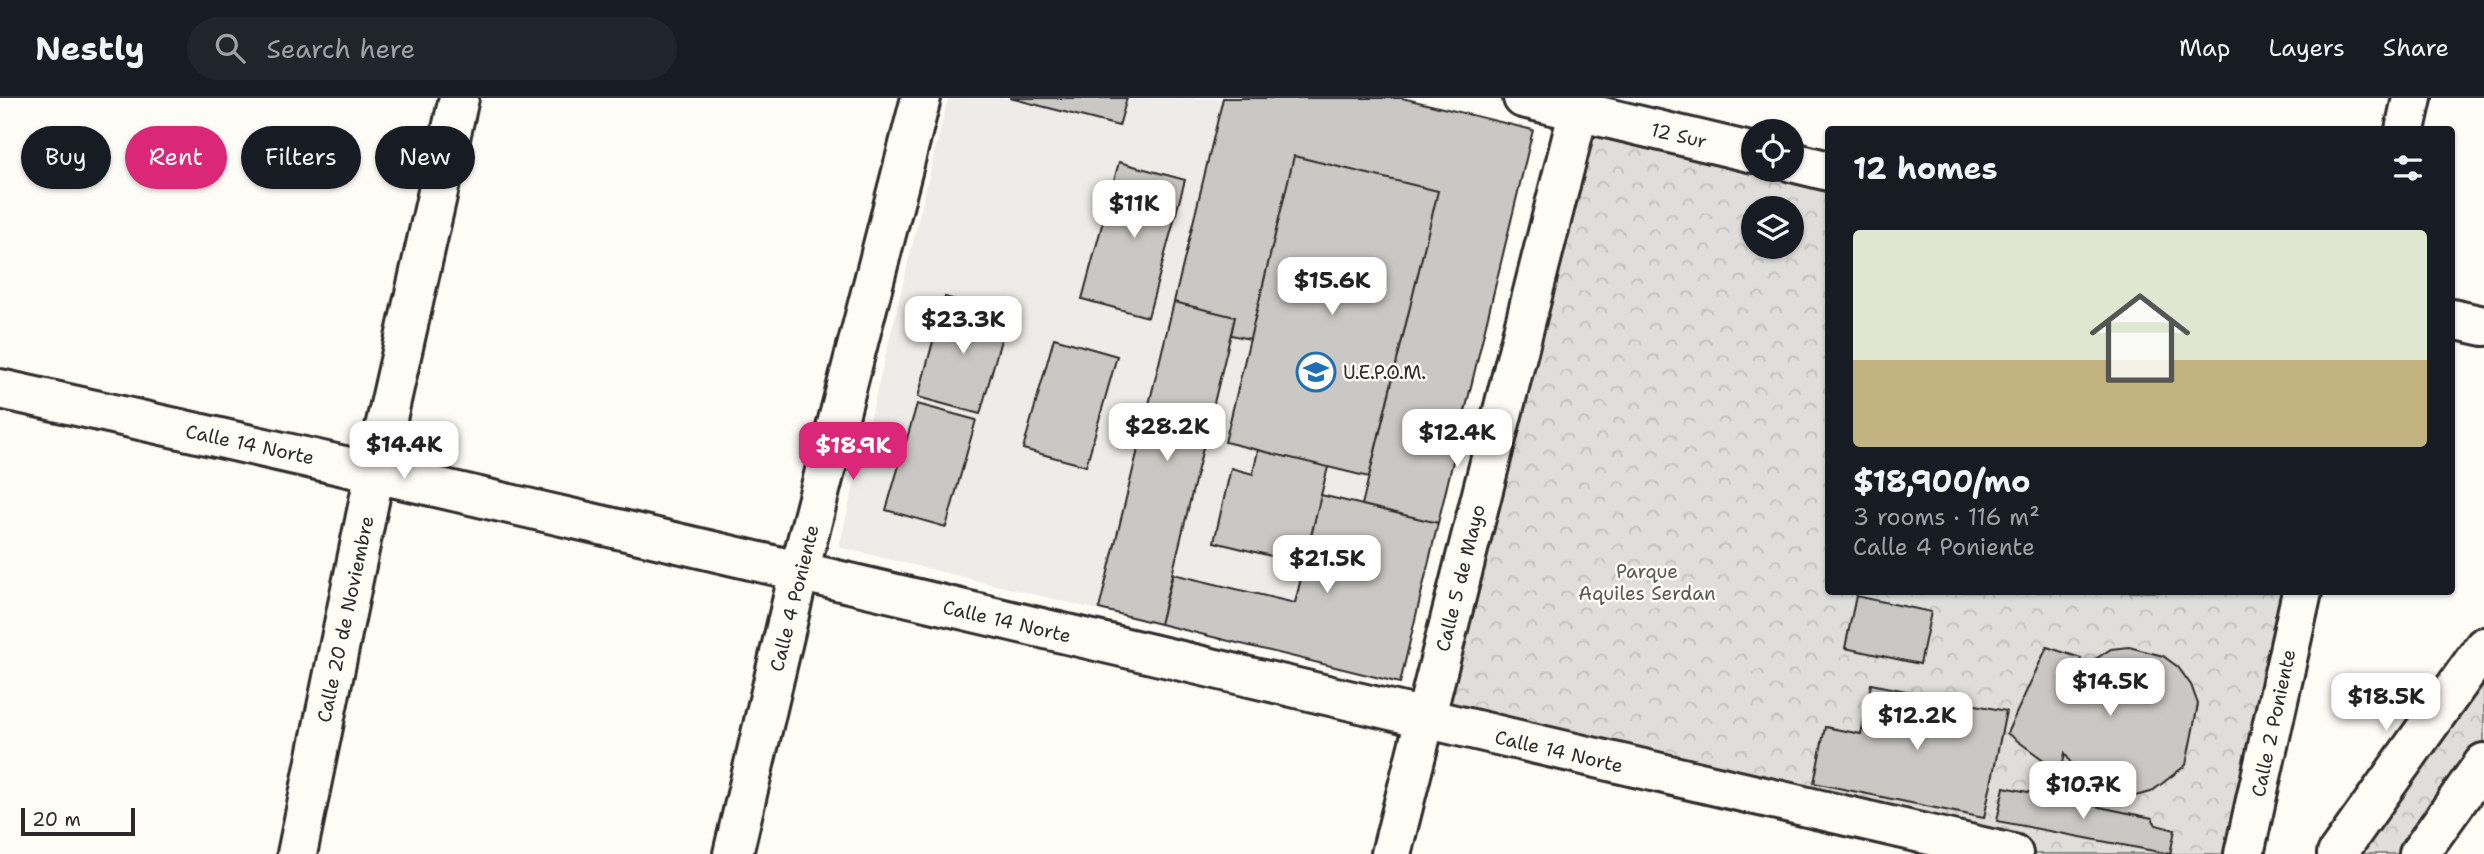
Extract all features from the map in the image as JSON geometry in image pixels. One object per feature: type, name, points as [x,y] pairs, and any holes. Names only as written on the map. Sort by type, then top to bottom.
[{"type":"street","name":"Calle 20 de Noviembre","points":[[298,854],[375,472],[459,98]]},
{"type":"street","name":"Calle 4 Poniente","points":[[733,854],[799,572],[921,98]]},
{"type":"street","name":"12 Sur","points":[[1523,98],[1580,105],[1741,149]]},
{"type":"street","points":[[2406,126],[2412,98]]},
{"type":"street","name":"Calle 5 de Mayo","points":[[1391,854],[1580,105]]},
{"type":"street","points":[[1804,165],[1825,170]]},
{"type":"street","points":[[2455,319],[2484,326]]},
{"type":"street","name":"Calle 14 Norte","points":[[0,389],[375,472],[1424,720],[2013,854]]},
{"type":"street","name":"Calle 2 Poniente","points":[[2244,854],[2301,595]]},
{"type":"street","points":[[2337,854],[2484,647]]},
{"type":"street","points":[[2419,854],[2484,763]]},
{"type":"shaded area","points":[[948,98],[1402,98],[1533,130],[1400,683],[839,547]]},
{"type":"green space","name":"Parque Aquiles Serdan","points":[[1579,111],[1741,166],[1741,182],[1804,182],[1804,171],[1825,171],[1825,595],[2301,595],[2244,854],[2013,854],[1424,720]]},
{"type":"green space","points":[[2484,647],[2484,763],[2419,854],[2337,854]]},
{"type":"building","points":[[1010,98],[1127,98],[1119,126]]},
{"type":"building","points":[[1223,98],[1402,98],[1533,130],[1438,523],[1362,505],[1438,191],[1294,156],[1250,339],[1231,335],[1235,317],[1174,302]]},
{"type":"building","points":[[1294,156],[1438,191],[1369,477],[1225,442]]},
{"type":"building","points":[[1119,162],[1185,180],[1148,317],[1082,299]]},
{"type":"building","points":[[945,297],[1008,315],[980,414],[918,397]]},
{"type":"building","points":[[1174,302],[1235,317],[1160,624],[1099,609]]},
{"type":"building","points":[[1054,338],[1117,356],[1086,466],[1023,449]]},
{"type":"building","points":[[917,404],[976,420],[946,527],[886,510]]},
{"type":"building","points":[[1258,450],[1328,467],[1304,564],[1214,542],[1231,468],[1253,474]]},
{"type":"building","points":[[1321,495],[1438,523],[1400,683],[1160,624],[1173,574],[1295,603]]},
{"type":"building","points":[[1856,596],[1931,612],[1920,664],[1845,648]]},
{"type":"building","points":[[2047,647],[2081,658],[2080,669],[2111,649],[2129,647],[2163,656],[2178,667],[2191,685],[2198,704],[2186,765],[2151,792],[2131,797],[2093,787],[2079,778],[2065,753],[2061,773],[2007,733]]},
{"type":"building","points":[[1871,684],[2006,711],[1984,818],[1814,783],[1825,727],[1861,734]]},
{"type":"building","points":[[2004,787],[2152,818],[2156,825],[2175,830],[2170,854],[1997,821]]},
{"type":"place","name":"U.E.P.O.M.","points":[[1316,372]]}]
